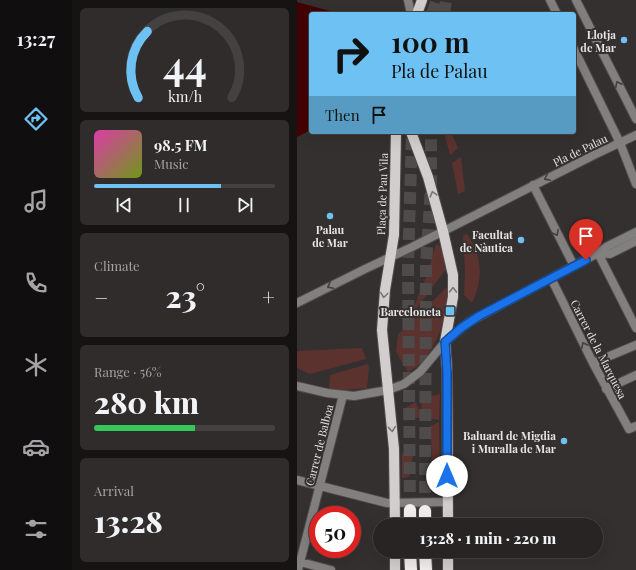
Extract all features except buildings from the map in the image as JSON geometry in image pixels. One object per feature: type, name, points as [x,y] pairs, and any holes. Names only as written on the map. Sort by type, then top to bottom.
[{"type":"highway","points":[[410,510],[410,518]]},
{"type":"highway","points":[[425,511],[425,518]]},
{"type":"highway","points":[[410,558],[411,570]]},
{"type":"highway","points":[[425,558],[426,570]]},
{"type":"main road","points":[[418,12],[422,0]]},
{"type":"main road","name":"Plaça de Pau Vila","points":[[395,518],[394,449],[382,330],[383,301],[394,235],[397,134]]},
{"type":"main road","points":[[412,134],[428,177],[453,275],[453,297],[445,342],[447,372],[447,518]]},
{"type":"main road","points":[[395,558],[395,570]]},
{"type":"main road","points":[[448,558],[448,570]]},
{"type":"street","points":[[408,0],[411,12]]},
{"type":"street","points":[[550,0],[556,12]]},
{"type":"street","points":[[576,0],[636,119]]},
{"type":"street","points":[[576,53],[620,143],[636,184]]},
{"type":"street","name":"Pla de Palau","points":[[443,231],[636,135]]},
{"type":"street","points":[[533,185],[574,266]]},
{"type":"street","points":[[297,303],[443,231]]},
{"type":"street","points":[[297,386],[327,393],[354,396],[388,390],[404,384],[420,372],[445,342],[461,328],[479,316],[598,254],[605,247],[636,232]]},
{"type":"street","points":[[598,254],[610,254],[636,241]]},
{"type":"street","points":[[598,254],[636,328]]},
{"type":"street","name":"Carrer de la Marquesa","points":[[551,278],[606,388],[632,427]]},
{"type":"street","points":[[593,363],[636,345]]},
{"type":"street","points":[[606,388],[636,375]]},
{"type":"street","name":"Carrer de Balboa","points":[[299,564],[343,395]]},
{"type":"street","points":[[297,480],[387,503],[447,502]]},
{"type":"street","points":[[299,564],[331,570]]},
{"type":"shaded area","points":[[297,2],[334,12],[309,12],[309,131],[297,137]]},
{"type":"shaded area","points":[[445,134],[452,134],[458,148],[450,155]]},
{"type":"shaded area","points":[[461,157],[465,191],[458,194],[452,163]]},
{"type":"shaded area","points":[[467,234],[476,251],[480,267],[480,276],[476,294],[472,303],[464,295],[465,272],[463,236]]},
{"type":"shaded area","points":[[436,244],[442,248],[447,268],[416,309],[412,311],[427,275]]},
{"type":"shaded area","points":[[449,285],[446,309],[439,334],[426,357],[418,366],[408,372],[396,352],[398,335]]},
{"type":"shaded area","points":[[362,348],[366,359],[310,374],[297,368],[297,351]]},
{"type":"shaded area","points":[[368,364],[367,388],[345,390],[329,388],[330,375]]},
{"type":"shaded area","points":[[440,394],[439,420],[423,417],[420,398]]},
{"type":"shaded area","points":[[416,402],[421,417],[404,421],[403,409]]},
{"type":"shaded area","points":[[439,422],[440,478],[434,478],[430,426]]},
{"type":"shaded area","points":[[414,451],[409,477],[402,478],[402,453]]},
{"type":"tunnel","points":[[433,12],[437,0]]},
{"type":"tunnel","points":[[444,12],[446,0]]},
{"type":"tunnel","points":[[410,510],[408,264],[412,134]]},
{"type":"tunnel","points":[[425,511],[426,264],[431,188],[431,134]]},
{"type":"place","name":"Llotja de Mar","points":[[624,40]]},
{"type":"place","name":"Palau de Mar","points":[[330,216]]},
{"type":"place","name":"Facultat de Nàutica","points":[[521,240]]},
{"type":"place","name":"Barceloneta","points":[[450,311]]},
{"type":"place","name":"Baluard de Migdia i Muralla de Mar","points":[[564,441]]},
{"type":"route","points":[[447,476],[447,372],[445,342],[461,328],[479,316],[586,260]]}]
